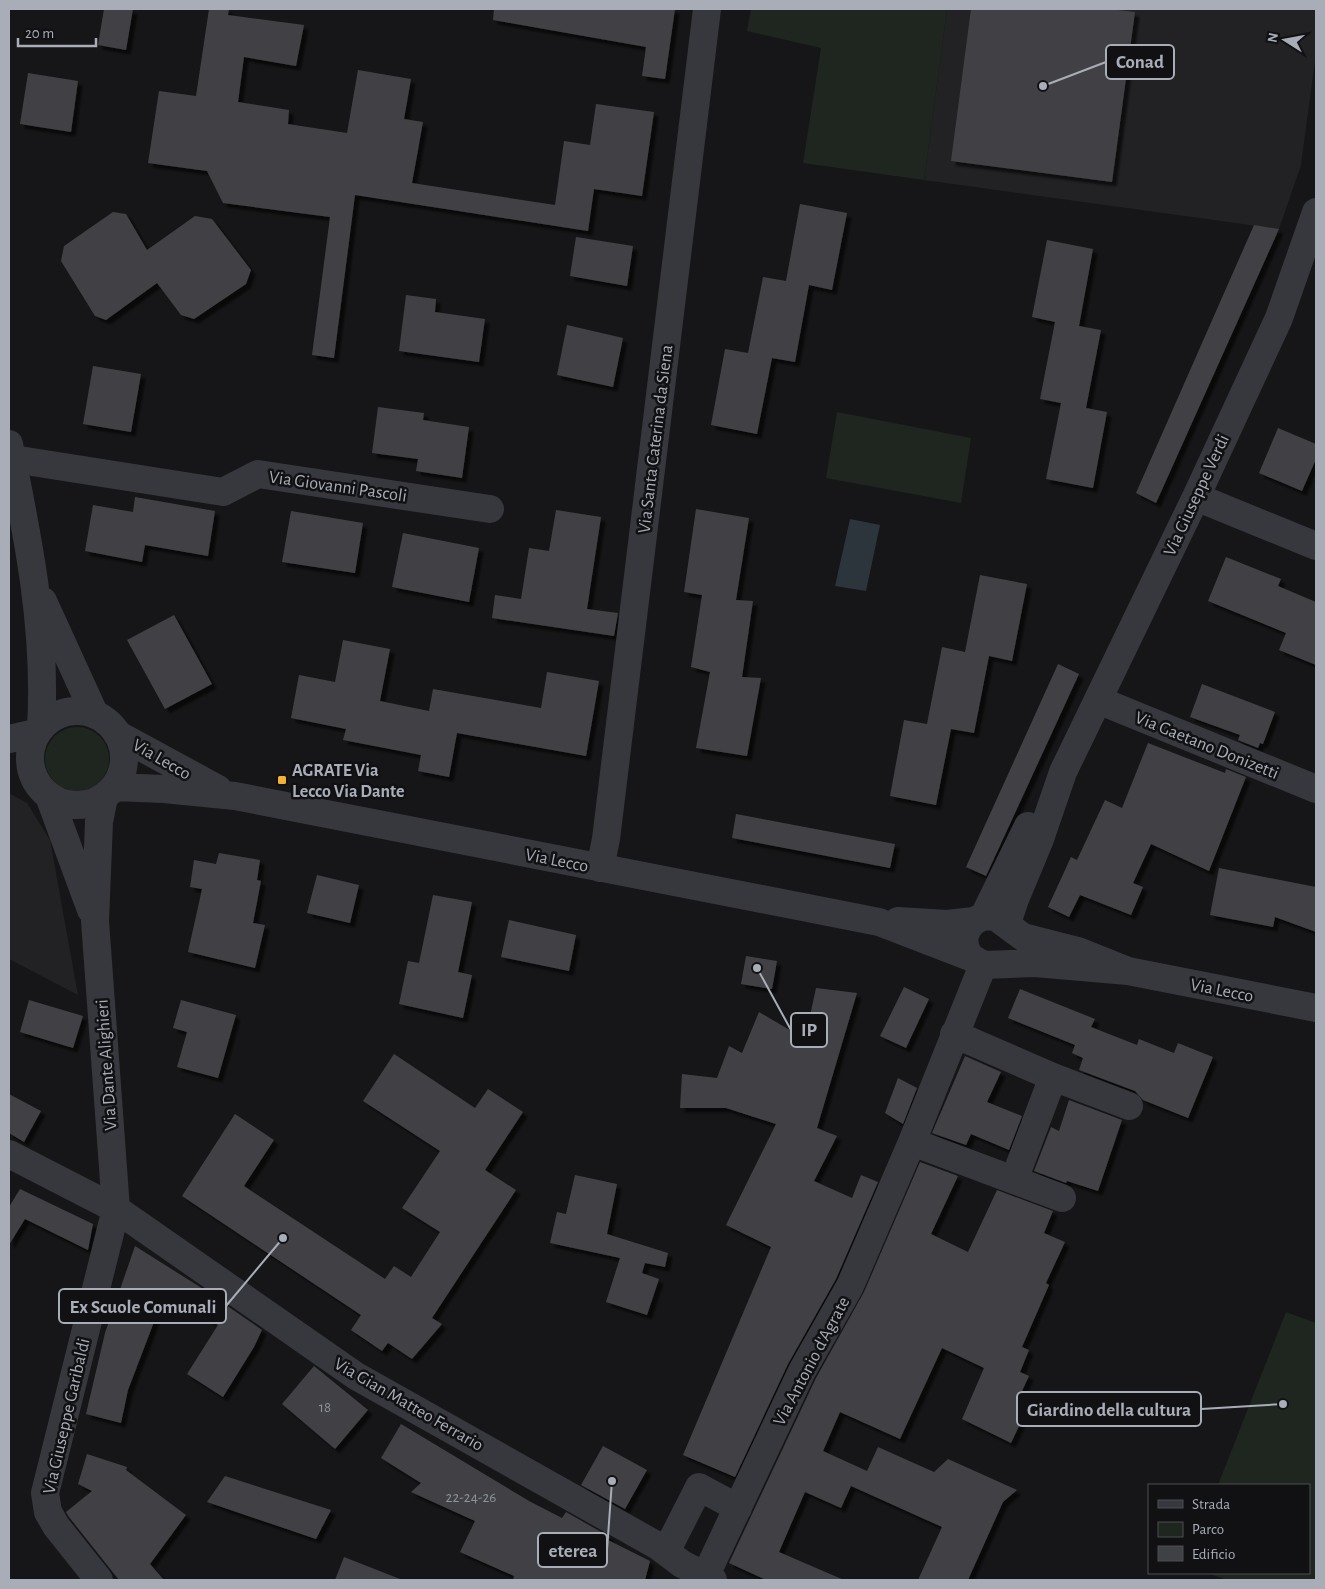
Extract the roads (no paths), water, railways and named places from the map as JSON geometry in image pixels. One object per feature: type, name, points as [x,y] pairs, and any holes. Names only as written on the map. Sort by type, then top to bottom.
[{"type":"street","name":"Via Santa Caterina da Siena","points":[[600,868],[608,819],[708,9]]},
{"type":"street","name":"Via Giuseppe Verdi","points":[[994,922],[1031,820],[1063,772],[1196,497],[1279,318],[1316,212]]},
{"type":"street","points":[[11,450],[36,586],[42,672],[39,730],[30,748],[30,762],[33,777],[45,793]]},
{"type":"street","name":"Via Giovanni Pascoli","points":[[11,450],[223,492],[258,474],[490,509]]},
{"type":"street","points":[[1196,497],[1316,546]]},
{"type":"street","points":[[36,586],[95,715]]},
{"type":"street","name":"Via Gaetano Donizetti","points":[[1098,700],[1316,790]]},
{"type":"street","points":[[9,739],[39,730],[63,713],[80,711],[106,720],[117,734],[124,754],[123,766],[109,792],[89,804],[72,805],[45,793],[9,770]]},
{"type":"street","name":"Via Lecco","points":[[117,734],[187,773],[235,796]]},
{"type":"street","name":"Via Lecco","points":[[109,792],[164,789],[235,796],[880,922],[947,924],[994,922],[1024,937],[1078,951],[1128,971]]},
{"type":"street","name":"Via Dante Alighieri","points":[[109,792],[99,822],[96,921],[116,1209]]},
{"type":"street","name":"Via Dante Alighieri","points":[[45,793],[96,921]]},
{"type":"street","name":"Via Lecco","points":[[880,922],[984,962],[1034,963],[1128,971],[1316,1008]]},
{"type":"street","points":[[994,922],[1014,938],[1012,949],[1008,957],[984,962],[965,947],[964,937],[968,928],[994,922]]},
{"type":"street","name":"Via Antonio d'Agrate","points":[[688,1571],[738,1508],[802,1371],[850,1286],[912,1142],[984,962]]},
{"type":"street","points":[[954,1034],[1053,1077],[1129,1106]]},
{"type":"street","points":[[1014,1180],[1053,1077]]},
{"type":"street","points":[[912,1142],[1062,1198]]},
{"type":"street","name":"Via Gian Matteo Ferrario","points":[[9,1154],[116,1209],[356,1376],[688,1571]]},
{"type":"street","name":"Via Giuseppe Garibaldi","points":[[98,1580],[56,1526],[48,1512],[45,1493],[116,1209]]},
{"type":"street","points":[[688,1571],[699,1487],[738,1508]]},
{"type":"place","name":"Conad","points":[[1043,86]]},
{"type":"place","name":"AGRATE Via Lecco Via Dante","points":[[282,780]]},
{"type":"place","name":"IP","points":[[757,968]]},
{"type":"place","name":"Ex Scuole Comunali","points":[[283,1238]]},
{"type":"place","name":"Giardino della cultura","points":[[1283,1404]]},
{"type":"place","name":"eterea","points":[[612,1481]]}]
